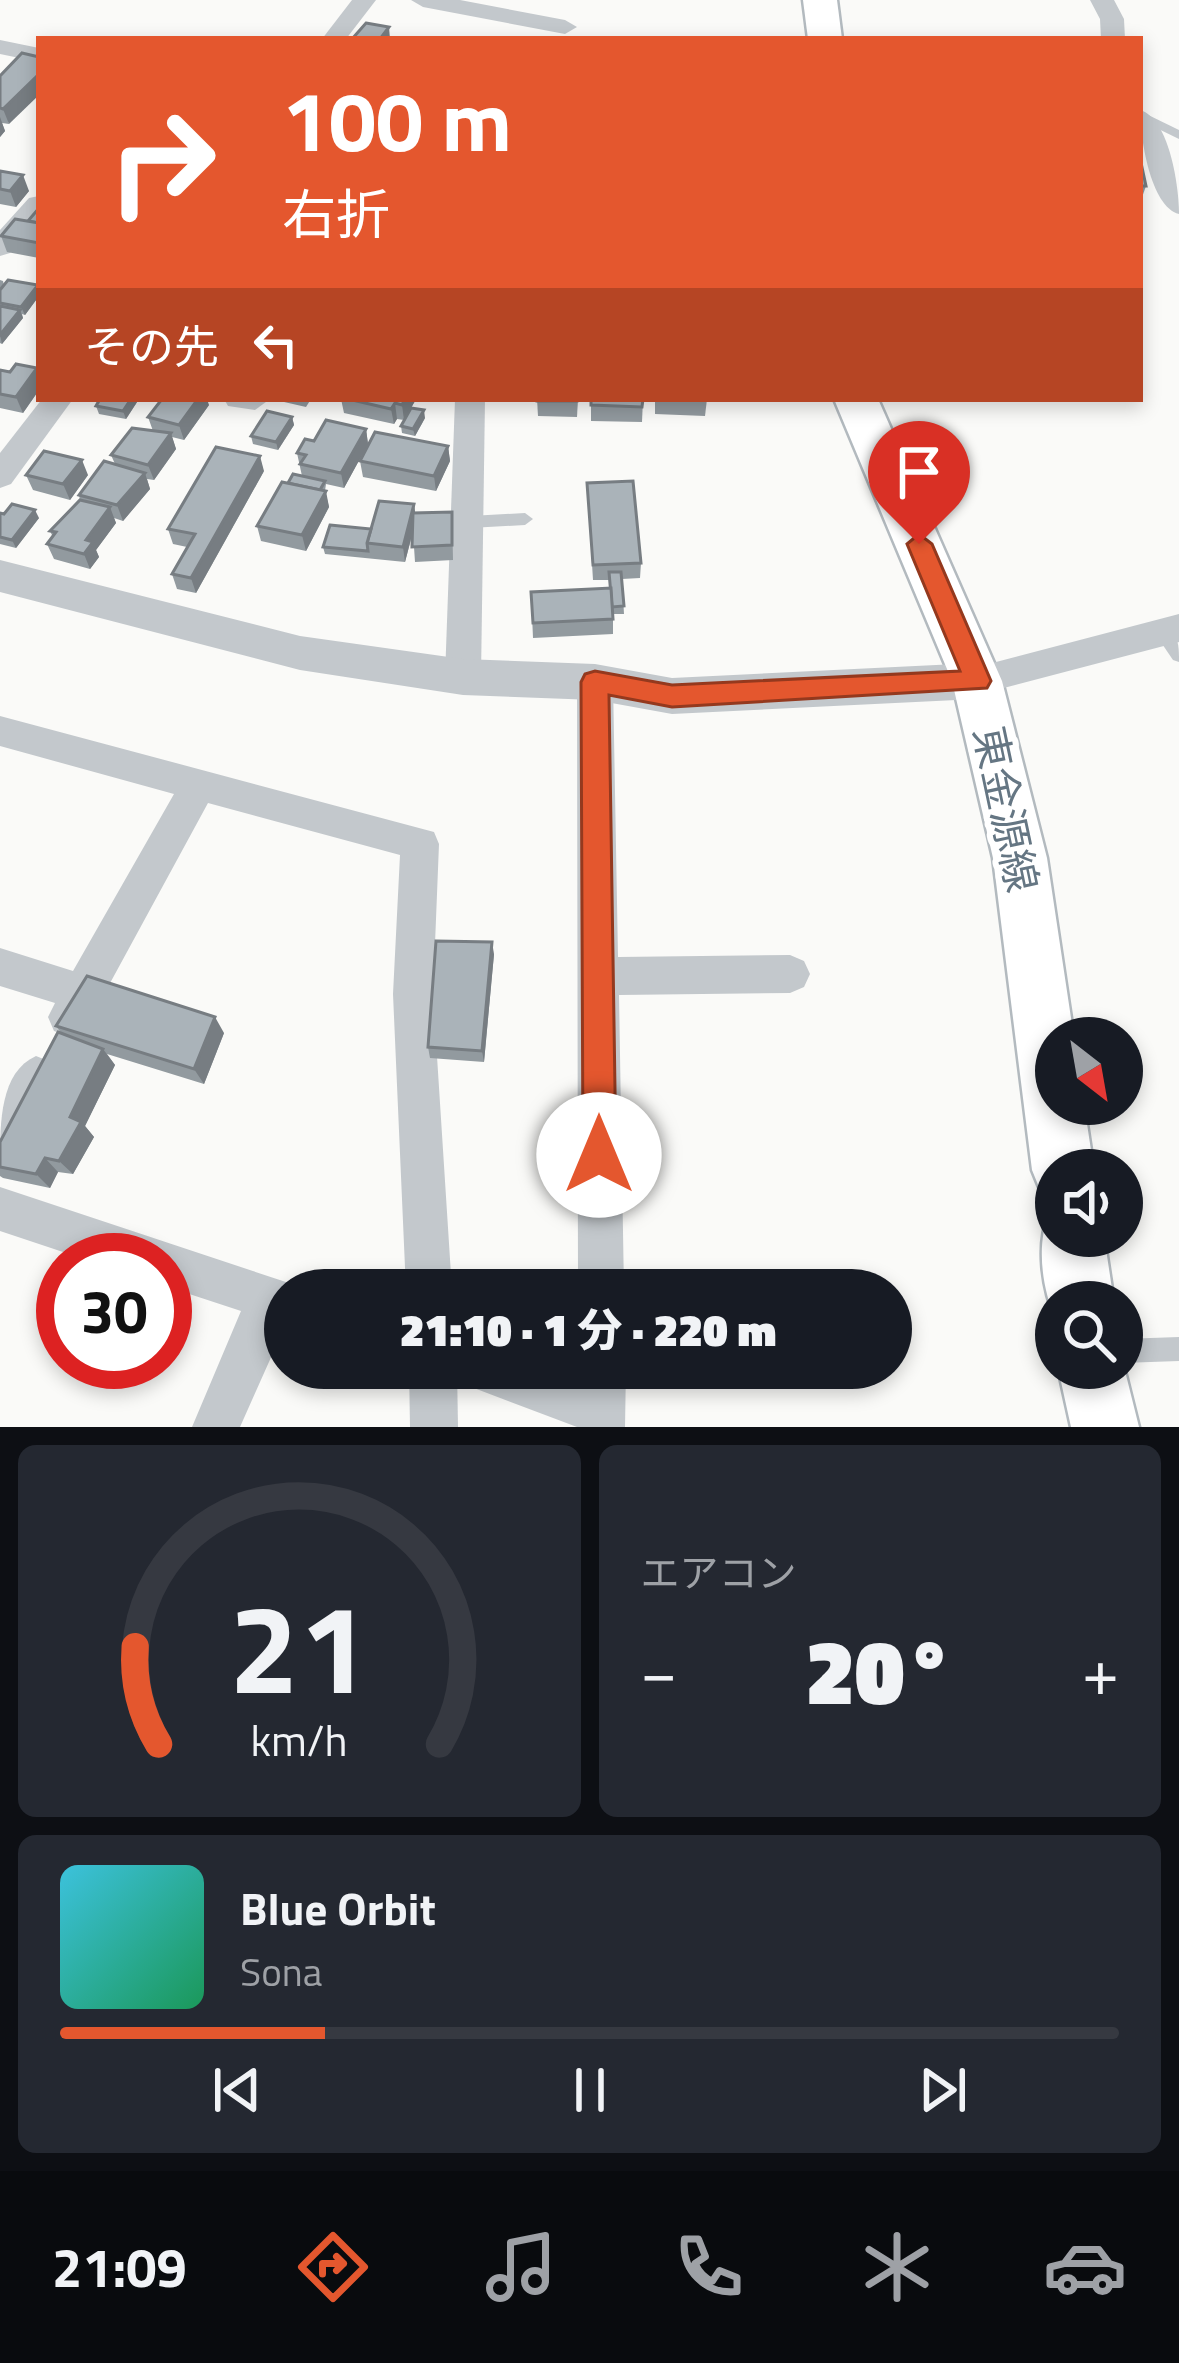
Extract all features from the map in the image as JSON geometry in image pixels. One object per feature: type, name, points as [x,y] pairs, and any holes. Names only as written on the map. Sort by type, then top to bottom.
[{"type":"main road","points":[[820,0],[825,36]]},
{"type":"main road","name":"東金源線","points":[[857,402],[977,681],[1020,858],[1061,1149]]},
{"type":"main road","points":[[1096,1389],[1106,1427]]},
{"type":"street","points":[[336,36],[364,0]]},
{"type":"street","points":[[423,0],[564,35],[580,0]]},
{"type":"street","points":[[1102,0],[1112,20],[1113,36]]},
{"type":"street","points":[[1143,124],[1179,206]]},
{"type":"street","points":[[0,248],[36,207]]},
{"type":"street","points":[[0,476],[16,431],[54,402]]},
{"type":"street","points":[[463,677],[470,402]]},
{"type":"street","points":[[0,576],[300,652],[463,677],[595,682],[672,696],[977,681],[1174,638]]},
{"type":"street","points":[[595,682],[601,1269]]},
{"type":"street","points":[[0,731],[420,844],[413,994],[428,1269]]},
{"type":"street","points":[[0,1140],[199,784]]},
{"type":"street","points":[[0,967],[82,993]]},
{"type":"street","points":[[598,976],[790,974]]},
{"type":"street","points":[[0,1209],[73,1233]]},
{"type":"street","points":[[192,1272],[264,1296]]},
{"type":"street","points":[[216,1427],[264,1327]]},
{"type":"street","points":[[433,1389],[434,1427]]},
{"type":"street","points":[[559,1389],[602,1401]]},
{"type":"lane","points":[[1143,118],[1179,135]]},
{"type":"lane","points":[[470,522],[525,519]]},
{"type":"lane","points":[[1143,1350],[1179,1349]]},
{"type":"building","points":[[366,23],[389,27],[382,36],[355,36]]},
{"type":"building","points":[[22,53],[36,56],[36,77],[3,109],[0,76]]},
{"type":"building","points":[[0,171],[23,175],[10,191],[0,189]]},
{"type":"building","points":[[15,219],[36,222],[36,242],[1,236]]},
{"type":"building","points":[[8,280],[36,285],[21,307],[0,303],[0,290]]},
{"type":"building","points":[[0,306],[20,310],[0,335]]},
{"type":"building","points":[[16,364],[36,368],[16,397],[0,394],[0,370],[10,372]]},
{"type":"building","points":[[98,402],[129,402],[123,411],[96,406]]},
{"type":"building","points":[[160,402],[196,402],[179,425],[148,417]]},
{"type":"building","points":[[361,402],[404,402],[391,409]]},
{"type":"building","points":[[591,402],[643,402],[642,407]]},
{"type":"building","points":[[411,408],[424,410],[413,429],[401,426]]},
{"type":"building","points":[[267,411],[292,417],[276,442],[251,436]]},
{"type":"building","points":[[326,420],[366,429],[341,473],[300,464],[306,455],[297,453],[305,439],[314,441]]},
{"type":"building","points":[[132,428],[171,433],[148,465],[111,455]]},
{"type":"building","points":[[375,432],[448,446],[434,476],[360,461]]},
{"type":"building","points":[[216,447],[260,456],[191,578],[172,574],[195,534],[168,529]]},
{"type":"building","points":[[44,451],[82,460],[63,484],[26,475]]},
{"type":"building","points":[[104,461],[145,473],[117,505],[79,495]]},
{"type":"building","points":[[293,474],[325,481],[320,490],[288,483]]},
{"type":"building","points":[[633,481],[641,563],[593,565],[587,483]]},
{"type":"building","points":[[282,482],[326,491],[302,535],[257,526]]},
{"type":"building","points":[[80,500],[110,507],[86,540],[93,542],[84,554],[47,544],[56,532],[50,531]]},
{"type":"building","points":[[379,501],[414,504],[403,547],[367,543]]},
{"type":"building","points":[[12,504],[35,510],[12,540],[0,537],[0,513]]},
{"type":"building","points":[[452,512],[452,545],[412,547],[413,513]]},
{"type":"building","points":[[330,525],[371,529],[368,551],[323,547]]},
{"type":"building","points":[[609,572],[621,572],[624,606],[612,607]]},
{"type":"building","points":[[611,588],[613,619],[533,623],[531,592]]},
{"type":"building","points":[[436,941],[492,942],[482,1051],[428,1047]]},
{"type":"building","points":[[87,976],[215,1017],[194,1069],[56,1026]]},
{"type":"building","points":[[58,1032],[103,1049],[70,1117],[81,1122],[59,1161],[45,1158],[36,1174],[0,1167],[0,1142]]},
{"type":"route","points":[[599,1155],[595,682],[672,696],[951,686],[977,681],[919,544]]}]
